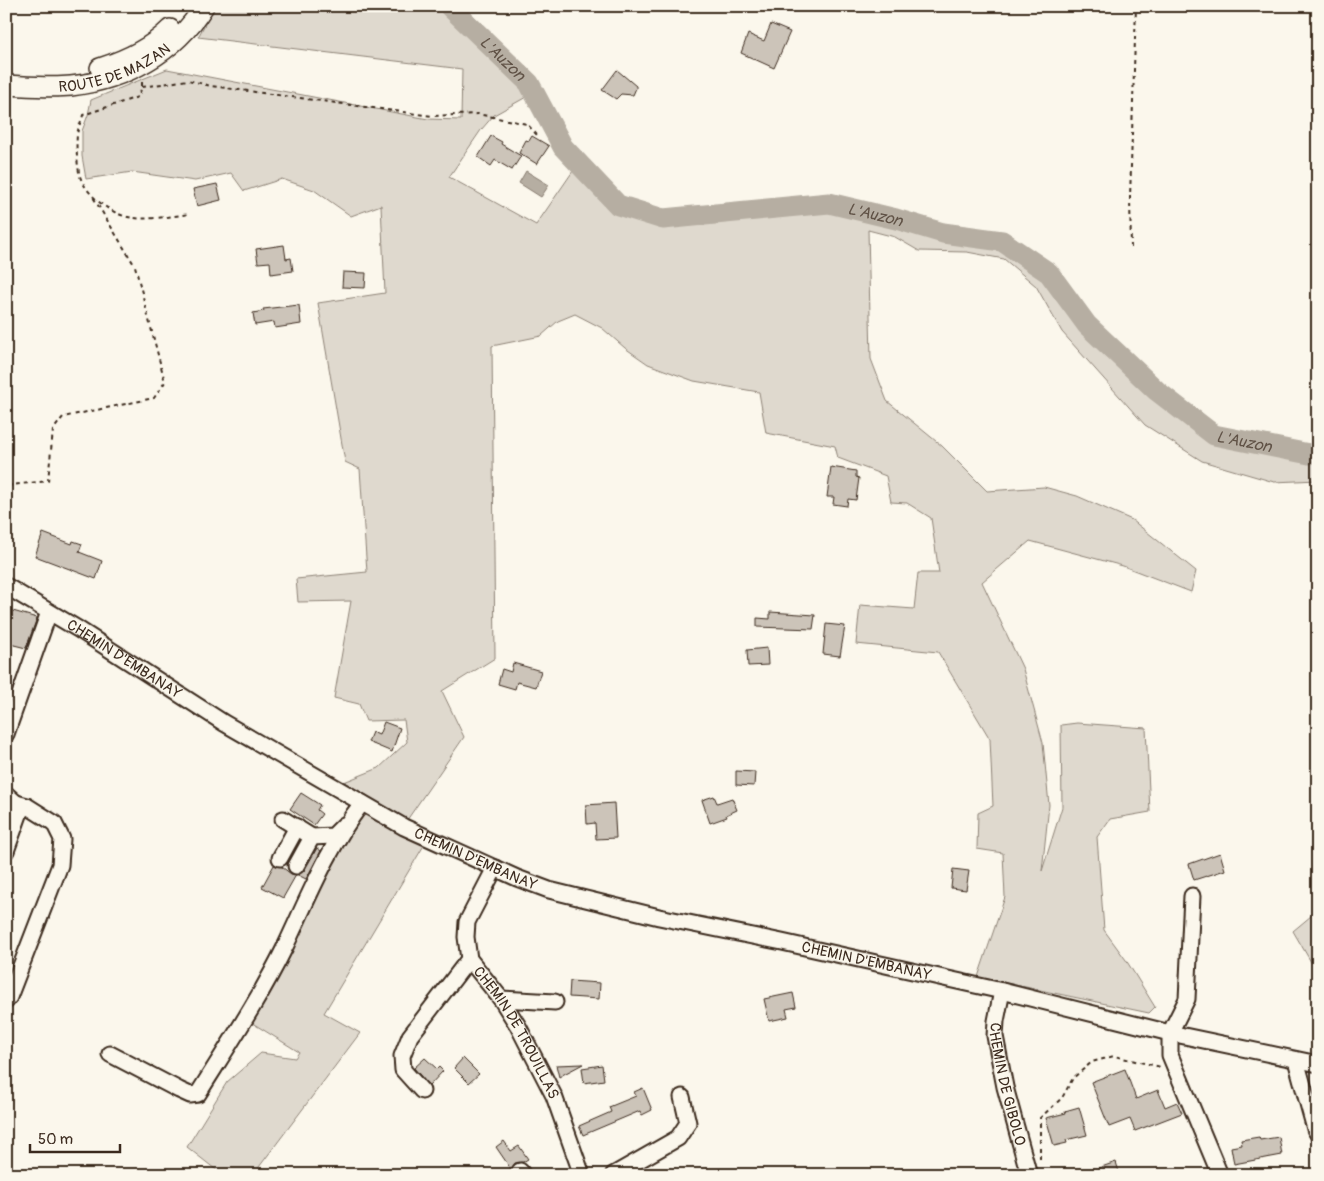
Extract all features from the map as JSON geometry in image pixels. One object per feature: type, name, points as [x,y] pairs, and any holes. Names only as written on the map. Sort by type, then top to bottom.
[{"type":"main road","name":"ROUTE DE MAZAN","points":[[6,84],[70,76],[114,64],[145,48],[166,32],[191,6]]},
{"type":"main road","name":"ROUTE DE MAZAN","points":[[6,84],[45,87],[71,86],[97,82],[138,68],[173,43],[187,29],[204,6]]},
{"type":"street","name":"CHEMIN D'EMBANAY","points":[[6,586],[224,723],[404,827],[549,890],[658,918],[792,944],[1002,991],[1170,1033],[1318,1064]]},
{"type":"street","points":[[6,734],[49,612]]},
{"type":"street","points":[[6,851],[20,812],[11,798]]},
{"type":"street","points":[[6,1001],[60,865],[62,852],[62,839],[54,823],[11,798]]},
{"type":"street","points":[[283,819],[312,837],[333,836],[362,803]]},
{"type":"street","points":[[110,1054],[179,1090],[190,1094],[198,1094],[271,972],[348,820]]},
{"type":"street","points":[[280,858],[297,827]]},
{"type":"street","points":[[296,866],[312,837]]},
{"type":"street","name":"CHEMIN DE TROUILLAS","points":[[495,868],[467,922],[466,937],[469,958],[501,999],[518,1026],[554,1096],[582,1175]]},
{"type":"street","points":[[1192,896],[1186,999],[1170,1033],[1170,1055],[1220,1175]]},
{"type":"street","points":[[422,1091],[403,1070],[402,1056],[410,1036],[469,958]]},
{"type":"street","name":"CHEMIN DE GIBOLO","points":[[1002,991],[995,1036],[1005,1087],[1029,1175]]},
{"type":"street","points":[[501,999],[555,1002]]},
{"type":"street","points":[[1296,1060],[1318,1134]]},
{"type":"street","points":[[613,1175],[678,1138],[688,1123],[682,1096]]},
{"type":"path","points":[[1131,248],[1130,198],[1136,6]]},
{"type":"path","points":[[6,495],[11,485],[48,481],[53,430],[63,417],[154,398],[165,382],[135,266],[81,179],[78,156],[77,131],[84,115],[138,97],[142,87],[142,78],[138,68]]},
{"type":"path","points":[[142,87],[188,80],[211,86],[432,116],[478,114],[527,124],[537,135]]},
{"type":"path","points":[[93,196],[112,211],[129,217],[190,214]]},
{"type":"path","points":[[1040,1160],[1040,1118],[1062,1098],[1073,1078],[1092,1062],[1114,1056],[1178,1072]]},
{"type":"shaded area","points":[[215,6],[439,6],[525,87],[528,96],[494,115],[481,130],[449,177],[536,225],[573,171],[616,212],[662,224],[831,207],[941,237],[1001,248],[1045,277],[1085,331],[1156,395],[1214,440],[1310,460],[1318,459],[1318,480],[1274,482],[1202,461],[1145,425],[1062,332],[1036,286],[1004,259],[967,252],[919,251],[895,237],[868,230],[871,359],[887,401],[942,446],[987,491],[1044,487],[1077,496],[1132,520],[1196,571],[1191,592],[1123,566],[1030,541],[982,582],[1023,669],[1043,743],[1049,805],[1042,871],[1062,807],[1061,725],[1077,723],[1146,728],[1150,812],[1110,819],[1097,837],[1104,930],[1126,960],[1155,1007],[1149,1013],[978,977],[1005,897],[1003,853],[977,849],[978,813],[993,806],[990,739],[938,652],[856,644],[860,605],[914,609],[918,573],[939,573],[931,518],[907,503],[891,502],[886,476],[838,458],[835,446],[766,433],[759,392],[694,381],[648,364],[625,348],[602,328],[575,314],[558,321],[541,336],[492,346],[495,658],[442,691],[464,737],[407,820],[344,782],[379,768],[407,742],[404,720],[366,721],[359,704],[334,698],[351,601],[298,602],[296,579],[367,572],[360,469],[345,462],[318,303],[385,293],[381,205],[351,216],[314,190],[282,179],[244,191],[231,173],[195,181],[132,172],[86,179],[82,156],[82,131],[91,100],[167,69],[428,119],[461,120],[462,69],[198,37]]},
{"type":"shaded area","points":[[526,171],[549,185],[541,197],[519,183]]},
{"type":"shaded area","points":[[364,814],[426,842],[324,1013],[360,1033],[253,1175],[220,1173],[187,1147],[227,1082],[261,1053],[295,1058],[299,1052],[249,1021],[358,818]]},
{"type":"shaded area","points":[[1317,911],[1318,913],[1318,974],[1293,931]]},
{"type":"building","points":[[771,24],[790,32],[774,68],[741,53],[748,34],[764,41]]},
{"type":"building","points":[[617,70],[636,86],[633,95],[621,94],[616,99],[602,90]]},
{"type":"building","points":[[491,136],[521,156],[512,170],[495,160],[491,166],[478,157]]},
{"type":"building","points":[[532,136],[549,146],[537,164],[519,153],[526,140],[529,141]]},
{"type":"building","points":[[217,184],[221,200],[197,206],[193,189]]},
{"type":"building","points":[[284,245],[286,259],[291,258],[293,271],[271,274],[270,262],[258,263],[256,249]]},
{"type":"building","points":[[343,272],[366,273],[365,288],[342,287]]},
{"type":"building","points":[[299,305],[301,324],[275,328],[274,322],[255,325],[253,313],[264,311],[263,309]]},
{"type":"building","points":[[831,467],[856,471],[856,477],[859,478],[856,500],[848,499],[847,506],[833,504],[834,497],[827,497]]},
{"type":"building","points":[[43,533],[72,544],[73,541],[82,544],[79,552],[102,561],[96,579],[35,556]]},
{"type":"building","points":[[6,609],[37,618],[26,648],[6,643]]},
{"type":"building","points":[[770,612],[815,615],[813,629],[757,627],[757,618],[770,619]]},
{"type":"building","points":[[826,624],[845,626],[840,656],[823,654]]},
{"type":"building","points":[[767,648],[768,665],[748,666],[747,650]]},
{"type":"building","points":[[513,663],[541,671],[536,687],[517,682],[515,689],[498,684],[502,669],[511,672]]},
{"type":"building","points":[[384,722],[400,728],[392,752],[368,742],[372,732],[379,735]]},
{"type":"building","points":[[736,771],[755,772],[754,786],[736,785]]},
{"type":"building","points":[[301,793],[320,805],[317,810],[322,814],[314,825],[290,809]]},
{"type":"building","points":[[714,796],[717,803],[732,798],[737,810],[726,815],[727,817],[710,823],[702,800]]},
{"type":"building","points":[[614,803],[616,838],[596,839],[595,823],[587,824],[586,805]]},
{"type":"building","points":[[317,848],[321,851],[306,879],[298,875],[304,871]]},
{"type":"building","points":[[1220,853],[1225,870],[1194,880],[1189,864]]},
{"type":"building","points":[[274,865],[296,875],[283,898],[262,887]]},
{"type":"building","points":[[953,869],[969,871],[966,890],[951,888]]},
{"type":"building","points":[[570,981],[600,983],[599,999],[569,997]]},
{"type":"building","points":[[793,993],[796,1007],[786,1009],[788,1017],[769,1021],[764,999]]},
{"type":"building","points":[[425,1058],[437,1069],[439,1067],[443,1071],[429,1086],[414,1068]]},
{"type":"building","points":[[463,1058],[479,1074],[469,1083],[454,1068]]},
{"type":"building","points":[[583,1064],[564,1074],[559,1077],[556,1065]]},
{"type":"building","points":[[602,1065],[604,1080],[584,1083],[582,1068]]},
{"type":"building","points":[[1125,1069],[1136,1099],[1158,1090],[1165,1107],[1177,1102],[1182,1113],[1135,1131],[1130,1119],[1109,1127],[1091,1082]]},
{"type":"building","points":[[643,1088],[652,1110],[642,1115],[640,1111],[583,1135],[579,1126],[611,1112],[609,1107],[636,1096],[634,1092]]},
{"type":"building","points":[[1079,1107],[1087,1135],[1066,1140],[1067,1143],[1054,1146],[1046,1118],[1066,1113],[1065,1111]]},
{"type":"building","points":[[1259,1137],[1260,1140],[1279,1137],[1282,1155],[1234,1164],[1231,1147],[1242,1145],[1241,1140]]},
{"type":"building","points":[[504,1141],[511,1151],[519,1146],[528,1159],[515,1163],[511,1169],[496,1147]]},
{"type":"building","points":[[1116,1162],[1120,1175],[1085,1175],[1084,1173]]},
{"type":"waterway","name":"L'Auzon","points":[[449,6],[529,83],[563,147],[618,205],[663,219],[829,203],[896,219],[943,233],[1002,241],[1049,273],[1087,325],[1157,391],[1214,435],[1309,454],[1318,453]]}]
